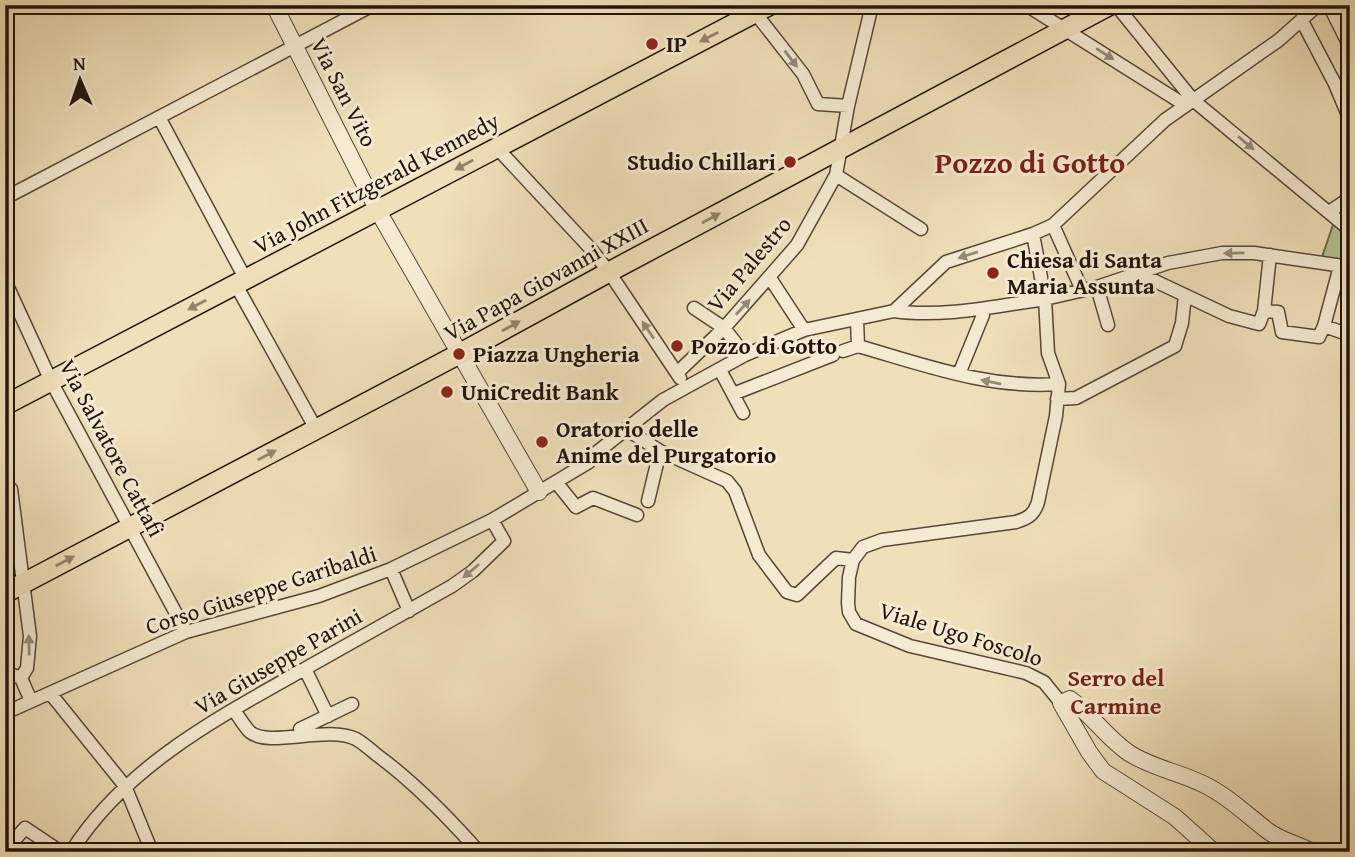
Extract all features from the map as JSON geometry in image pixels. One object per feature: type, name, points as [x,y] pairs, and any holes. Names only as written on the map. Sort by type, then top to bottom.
[{"type":"main road","name":"Via Papa Giovanni XXIII","points":[[5,593],[459,354],[1110,5]]},
{"type":"main road","name":"Via John Fitzgerald Kennedy","points":[[5,405],[378,211],[758,8]]},
{"type":"street","name":"Via San Vito","points":[[274,5],[378,211],[539,492]]},
{"type":"street","points":[[5,198],[373,5]]},
{"type":"street","points":[[1026,5],[1189,102],[1350,230]]},
{"type":"street","points":[[1116,5],[1189,102]]},
{"type":"street","name":"Corso Giuseppe Garibaldi","points":[[894,311],[946,262],[1053,225],[1164,120],[1302,21],[1318,5]]},
{"type":"street","points":[[1329,5],[1350,47]]},
{"type":"street","points":[[758,8],[803,74],[818,104],[848,106]]},
{"type":"street","name":"Via Palestro","points":[[677,373],[724,328],[797,245],[836,175],[870,8]]},
{"type":"street","points":[[1302,21],[1335,84],[1350,120]]},
{"type":"street","points":[[159,117],[316,429]]},
{"type":"street","points":[[497,148],[609,272],[685,387]]},
{"type":"street","points":[[836,175],[921,229]]},
{"type":"street","points":[[1329,212],[1350,198]]},
{"type":"street","points":[[1053,225],[1082,290]]},
{"type":"street","points":[[626,429],[660,451],[727,481],[735,491],[759,555],[782,587],[792,595],[797,595],[836,558],[853,560],[863,547],[882,540],[1016,522],[1030,517],[1038,502],[1056,416],[1059,384],[1048,353],[1045,299],[1033,234]]},
{"type":"street","name":"Corso Giuseppe Garibaldi","points":[[5,713],[186,632],[319,596],[391,569],[492,520],[589,462],[596,453],[648,411],[685,387],[745,355],[804,330],[894,311],[908,313],[982,309],[1045,299],[1097,287],[1168,263],[1222,253],[1270,256],[1345,267]]},
{"type":"street","points":[[1138,273],[1229,316],[1259,324],[1264,311],[1270,256]]},
{"type":"street","points":[[1321,331],[1345,267]]},
{"type":"street","points":[[770,278],[804,330]]},
{"type":"street","name":"Via Salvatore Cattafi","points":[[5,281],[51,381],[186,632]]},
{"type":"street","points":[[1097,287],[1108,325]]},
{"type":"street","points":[[1057,399],[1076,398],[1175,346],[1182,323],[1185,295]]},
{"type":"street","points":[[694,309],[724,328],[745,355]]},
{"type":"street","points":[[959,374],[983,315],[982,309]]},
{"type":"street","points":[[1264,311],[1278,312],[1282,332],[1321,331],[1350,335]]},
{"type":"street","points":[[856,320],[858,346]]},
{"type":"street","points":[[733,394],[858,346],[1005,385],[1028,387],[1059,384]]},
{"type":"street","points":[[720,370],[743,413]]},
{"type":"street","points":[[648,501],[660,451]]},
{"type":"street","points":[[556,482],[576,507],[593,498],[637,516]]},
{"type":"street","points":[[11,489],[30,650],[27,668],[21,678]]},
{"type":"street","name":"Via Giuseppe Parini","points":[[71,852],[88,827],[125,786],[183,741],[452,586],[473,571],[504,541],[492,520]]},
{"type":"street","name":"Viale Ugo Foscolo","points":[[853,560],[848,603],[849,612],[856,624],[910,646],[1026,673],[1044,682],[1061,703],[1103,771],[1175,817],[1214,852]]},
{"type":"street","points":[[391,569],[409,611]]},
{"type":"street","points":[[305,669],[328,716]]},
{"type":"street","points":[[5,672],[21,678],[31,701]]},
{"type":"street","points":[[50,693],[125,786],[152,852]]},
{"type":"street","points":[[1061,703],[1070,699],[1129,752],[1152,765],[1206,785],[1270,832],[1312,852]]},
{"type":"street","points":[[300,729],[352,705]]},
{"type":"street","points":[[234,710],[249,731],[258,736],[290,737],[321,733],[356,739],[388,763],[443,812],[479,852]]},
{"type":"street","points":[[5,846],[11,844],[25,828],[61,852]]},
{"type":"green space","points":[[1334,222],[1350,237],[1350,261],[1322,257]]},
{"type":"place","name":"IP","points":[[652,44]]},
{"type":"place","name":"Studio Chillari","points":[[790,162]]},
{"type":"place","name":"Chiesa di Santa Maria Assunta","points":[[993,273]]},
{"type":"place","name":"Pozzo di Gotto","points":[[677,346]]},
{"type":"place","name":"Piazza Ungheria","points":[[459,354]]},
{"type":"place","name":"UniCredit Bank","points":[[447,392]]},
{"type":"place","name":"Oratorio delle Anime del Purgatorio","points":[[542,442]]},
{"type":"district","name":"Pozzo di Gotto","points":[[1030,163]]},
{"type":"district","name":"Serro del Carmine","points":[[1116,692]]}]
